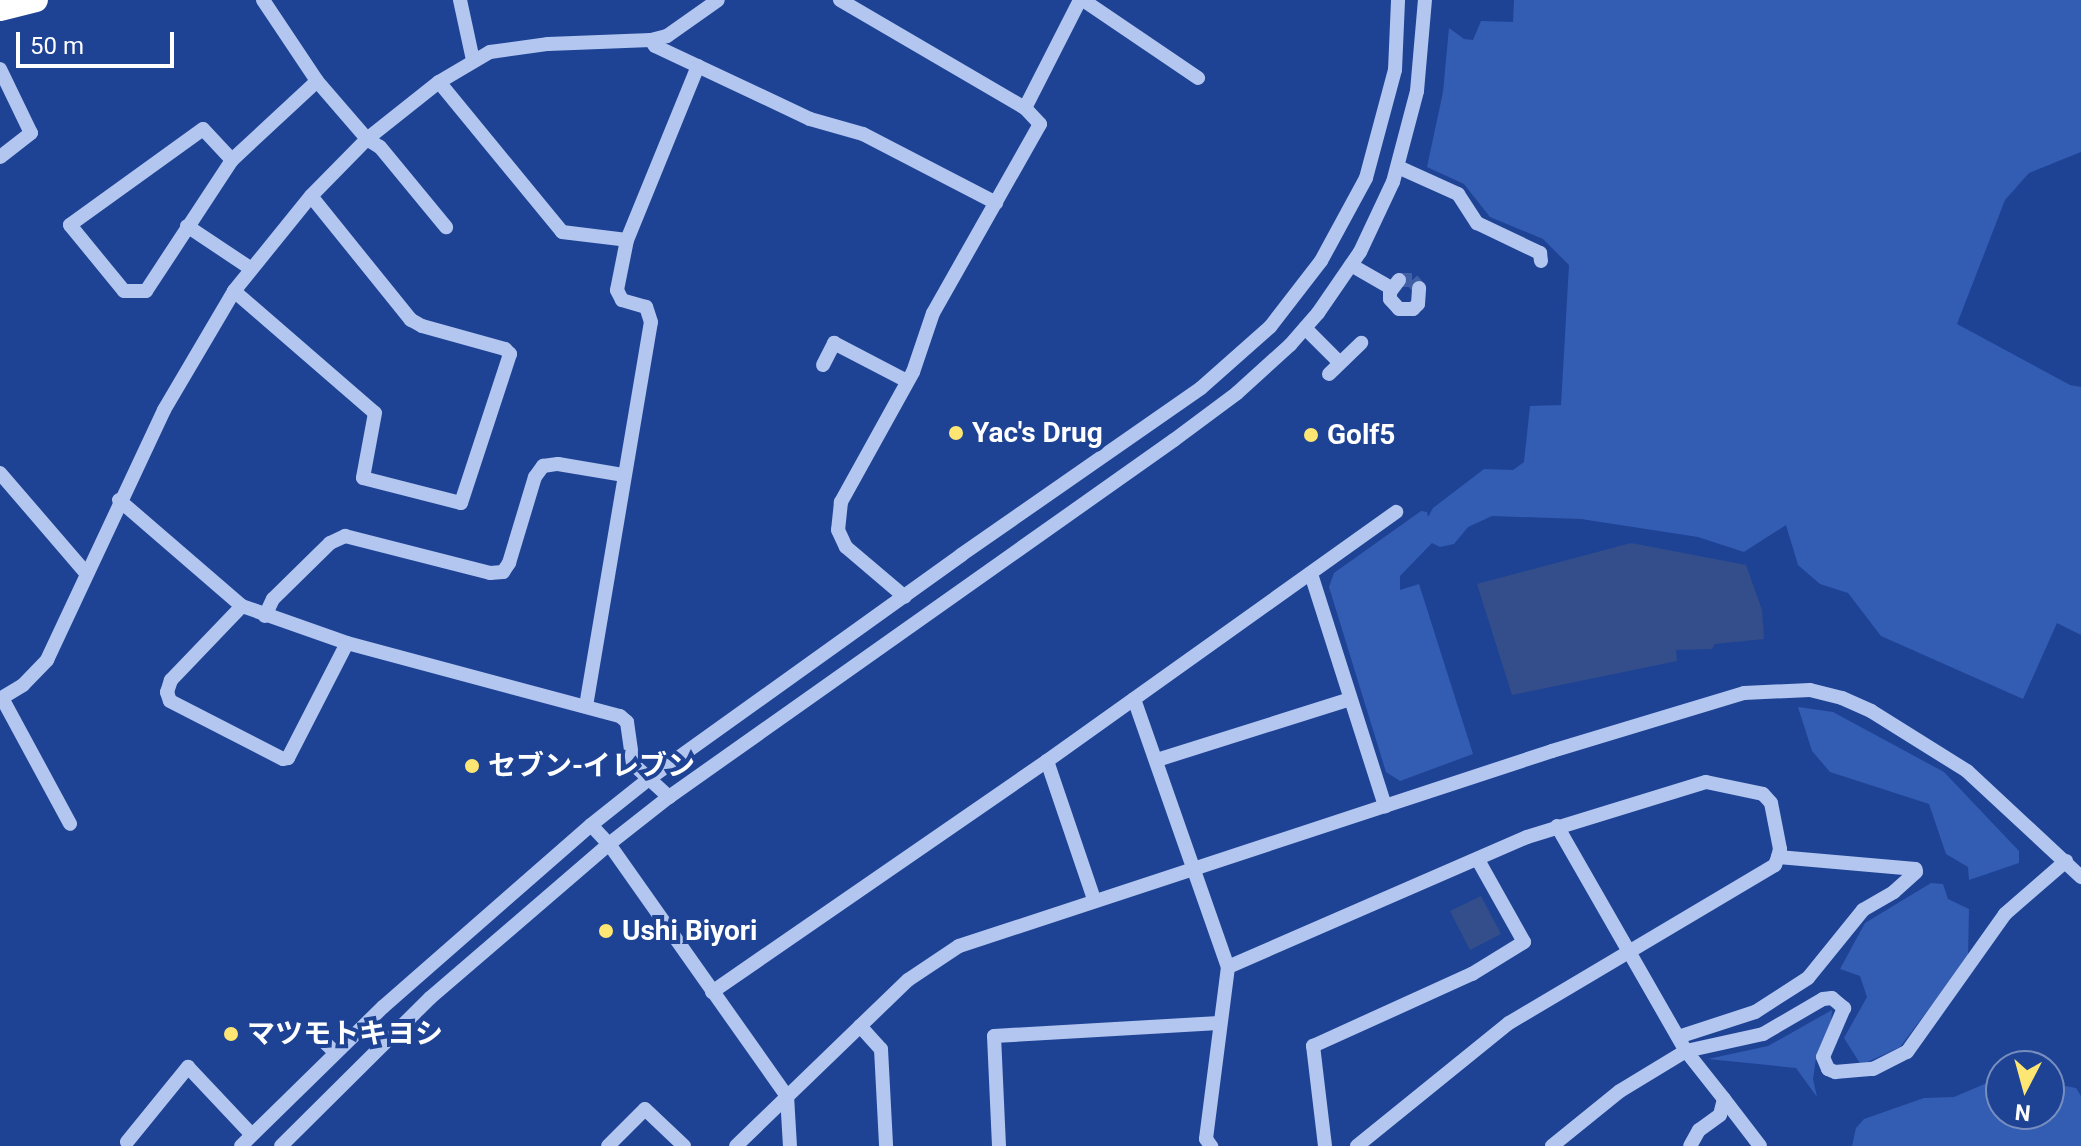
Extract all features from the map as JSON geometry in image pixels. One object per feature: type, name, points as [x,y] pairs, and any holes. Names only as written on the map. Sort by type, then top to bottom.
[{"type":"highway","points":[[0,9],[36,0]]},
{"type":"street","points":[[263,0],[317,81],[367,139],[380,147],[446,227]]},
{"type":"street","points":[[460,0],[473,60]]},
{"type":"street","points":[[70,824],[1,699],[23,685],[47,660],[119,500],[164,410],[250,268],[311,196],[367,139],[439,82],[473,60],[490,52],[548,44],[651,40],[667,36],[718,0]]},
{"type":"street","points":[[840,0],[1025,108],[1040,124],[933,313],[910,376],[865,442],[841,502],[838,530],[846,547],[905,597]]},
{"type":"street","points":[[1025,108],[1082,0],[1198,78]]},
{"type":"street","points":[[126,1145],[188,1067],[246,1141],[335,1052],[591,825],[650,778],[1235,361],[1295,297],[1321,261],[1366,178],[1395,70],[1398,0]]},
{"type":"street","points":[[281,1146],[430,998],[609,844],[669,797],[1260,374],[1305,328],[1351,265],[1379,216],[1398,167],[1417,91],[1425,0]]},
{"type":"street","points":[[651,40],[655,46],[810,119],[863,134],[996,203]]},
{"type":"street","points":[[586,706],[651,322],[646,307],[622,300],[617,290],[627,240],[698,66]]},
{"type":"street","points":[[0,69],[31,133],[0,157]]},
{"type":"street","points":[[232,160],[203,129],[70,225],[124,291],[146,291],[232,160],[317,81]]},
{"type":"street","points":[[439,82],[562,232],[627,240]]},
{"type":"street","points":[[1398,167],[1458,194],[1477,223],[1540,253],[1541,261]]},
{"type":"street","points":[[234,291],[375,413],[363,478],[461,503],[510,354],[505,349],[422,326],[411,320],[311,196]]},
{"type":"street","points":[[187,226],[250,268]]},
{"type":"street","points":[[1351,265],[1395,284],[1390,299],[1399,309],[1413,309],[1422,297]]},
{"type":"street","points":[[1305,328],[1334,369],[1361,343]]},
{"type":"street","points":[[823,365],[834,343],[910,376]]},
{"type":"street","points":[[265,616],[273,599],[330,543],[345,536],[490,573],[503,572],[509,563],[535,477],[543,466],[558,464],[624,475]]},
{"type":"street","points":[[0,473],[86,573]]},
{"type":"street","points":[[119,500],[242,606],[265,616],[347,643],[620,716],[627,722],[633,764],[669,797]]},
{"type":"street","points":[[712,992],[1047,761],[1396,512]]},
{"type":"street","points":[[1311,574],[1385,806]]},
{"type":"street","points":[[242,606],[171,680],[167,692],[170,701],[283,759],[288,758],[347,643]]},
{"type":"street","points":[[736,1146],[924,967],[959,946],[1094,899],[1552,751],[1744,693],[1810,690],[1842,698],[1871,711],[1967,771],[2081,877]]},
{"type":"street","points":[[1134,699],[1228,967],[1205,1144]]},
{"type":"street","points":[[1157,760],[1350,699]]},
{"type":"street","points":[[1047,761],[1094,899]]},
{"type":"street","points":[[1228,967],[1557,826],[1706,782],[1763,794],[1771,803],[1780,849],[1775,865],[1509,1023],[1357,1146]]},
{"type":"street","points":[[591,825],[609,844],[787,1096],[790,1146]]},
{"type":"street","points":[[1557,826],[1626,951],[1681,1036],[1686,1051],[1760,1146]]},
{"type":"street","points":[[1681,1036],[1755,1012],[1808,978],[1863,910],[1894,892],[1916,872],[1915,869],[1778,857]]},
{"type":"street","points":[[1325,1146],[1313,1046],[1472,974],[1524,942],[1478,860]]},
{"type":"street","points":[[1552,1146],[1620,1091],[1686,1051],[1763,1034],[1823,999],[1832,998],[1844,1008],[1823,1063],[1835,1072],[1873,1069],[1907,1052],[2005,914],[2066,861]]},
{"type":"street","points":[[999,1146],[994,1036],[1219,1023]]},
{"type":"street","points":[[860,1026],[881,1049],[886,1146]]},
{"type":"street","points":[[315,1033],[335,1052]]},
{"type":"street","points":[[1690,1146],[1699,1130],[1720,1115],[1724,1099]]},
{"type":"street","points":[[608,1146],[645,1109],[684,1146]]},
{"type":"shaded area","points":[[1514,0],[2081,0],[2081,152],[2029,173],[2005,200],[1957,324],[2070,385],[2081,387],[2081,635],[2057,623],[2023,699],[1881,636],[1848,593],[1820,584],[1798,565],[1786,525],[1744,552],[1698,537],[1581,519],[1492,516],[1468,527],[1454,544],[1440,547],[1432,543],[1400,576],[1400,590],[1419,584],[1473,754],[1400,781],[1386,772],[1329,587],[1334,573],[1421,511],[1427,512],[1428,517],[1433,508],[1484,469],[1513,470],[1524,462],[1530,406],[1561,405],[1569,265],[1543,239],[1490,217],[1464,184],[1427,167],[1443,92],[1449,28],[1464,39],[1473,40],[1481,21],[1513,22]]},
{"type":"shaded area","points":[[1631,543],[1746,565],[1762,610],[1764,639],[1715,644],[1712,649],[1676,650],[1677,661],[1512,695],[1477,584]]},
{"type":"shaded area","points":[[1798,707],[1833,712],[1944,772],[2019,851],[2019,863],[1969,880],[1968,867],[1946,854],[1929,804],[1830,772],[1812,751]]},
{"type":"shaded area","points":[[1931,883],[1943,884],[1948,899],[1969,909],[1968,957],[1900,1047],[1861,1065],[1844,1038],[1867,997],[1860,976],[1840,969],[1865,923]]},
{"type":"shaded area","points":[[1481,896],[1501,934],[1470,950],[1450,911]]},
{"type":"shaded area","points":[[1832,1010],[1831,1023],[1816,1058],[1813,1079],[1817,1097],[1796,1068],[1708,1059],[1768,1046]]},
{"type":"shaded area","points":[[1985,1084],[1985,1130],[2065,1130],[2065,1086],[2076,1088],[2081,1096],[2081,1146],[1852,1146],[1856,1128],[1864,1119],[1924,1098],[1954,1097]]},
{"type":"tunnel","points":[[1399,280],[1412,280],[1419,288]]},
{"type":"place","name":"Yac's Drug","points":[[956,433]]},
{"type":"place","name":"Golf5","points":[[1311,435]]},
{"type":"place","name":"セブン-イレブン","points":[[472,766]]},
{"type":"place","name":"Ushi Biyori","points":[[606,931]]},
{"type":"place","name":"マツモトキヨシ","points":[[231,1034]]}]
